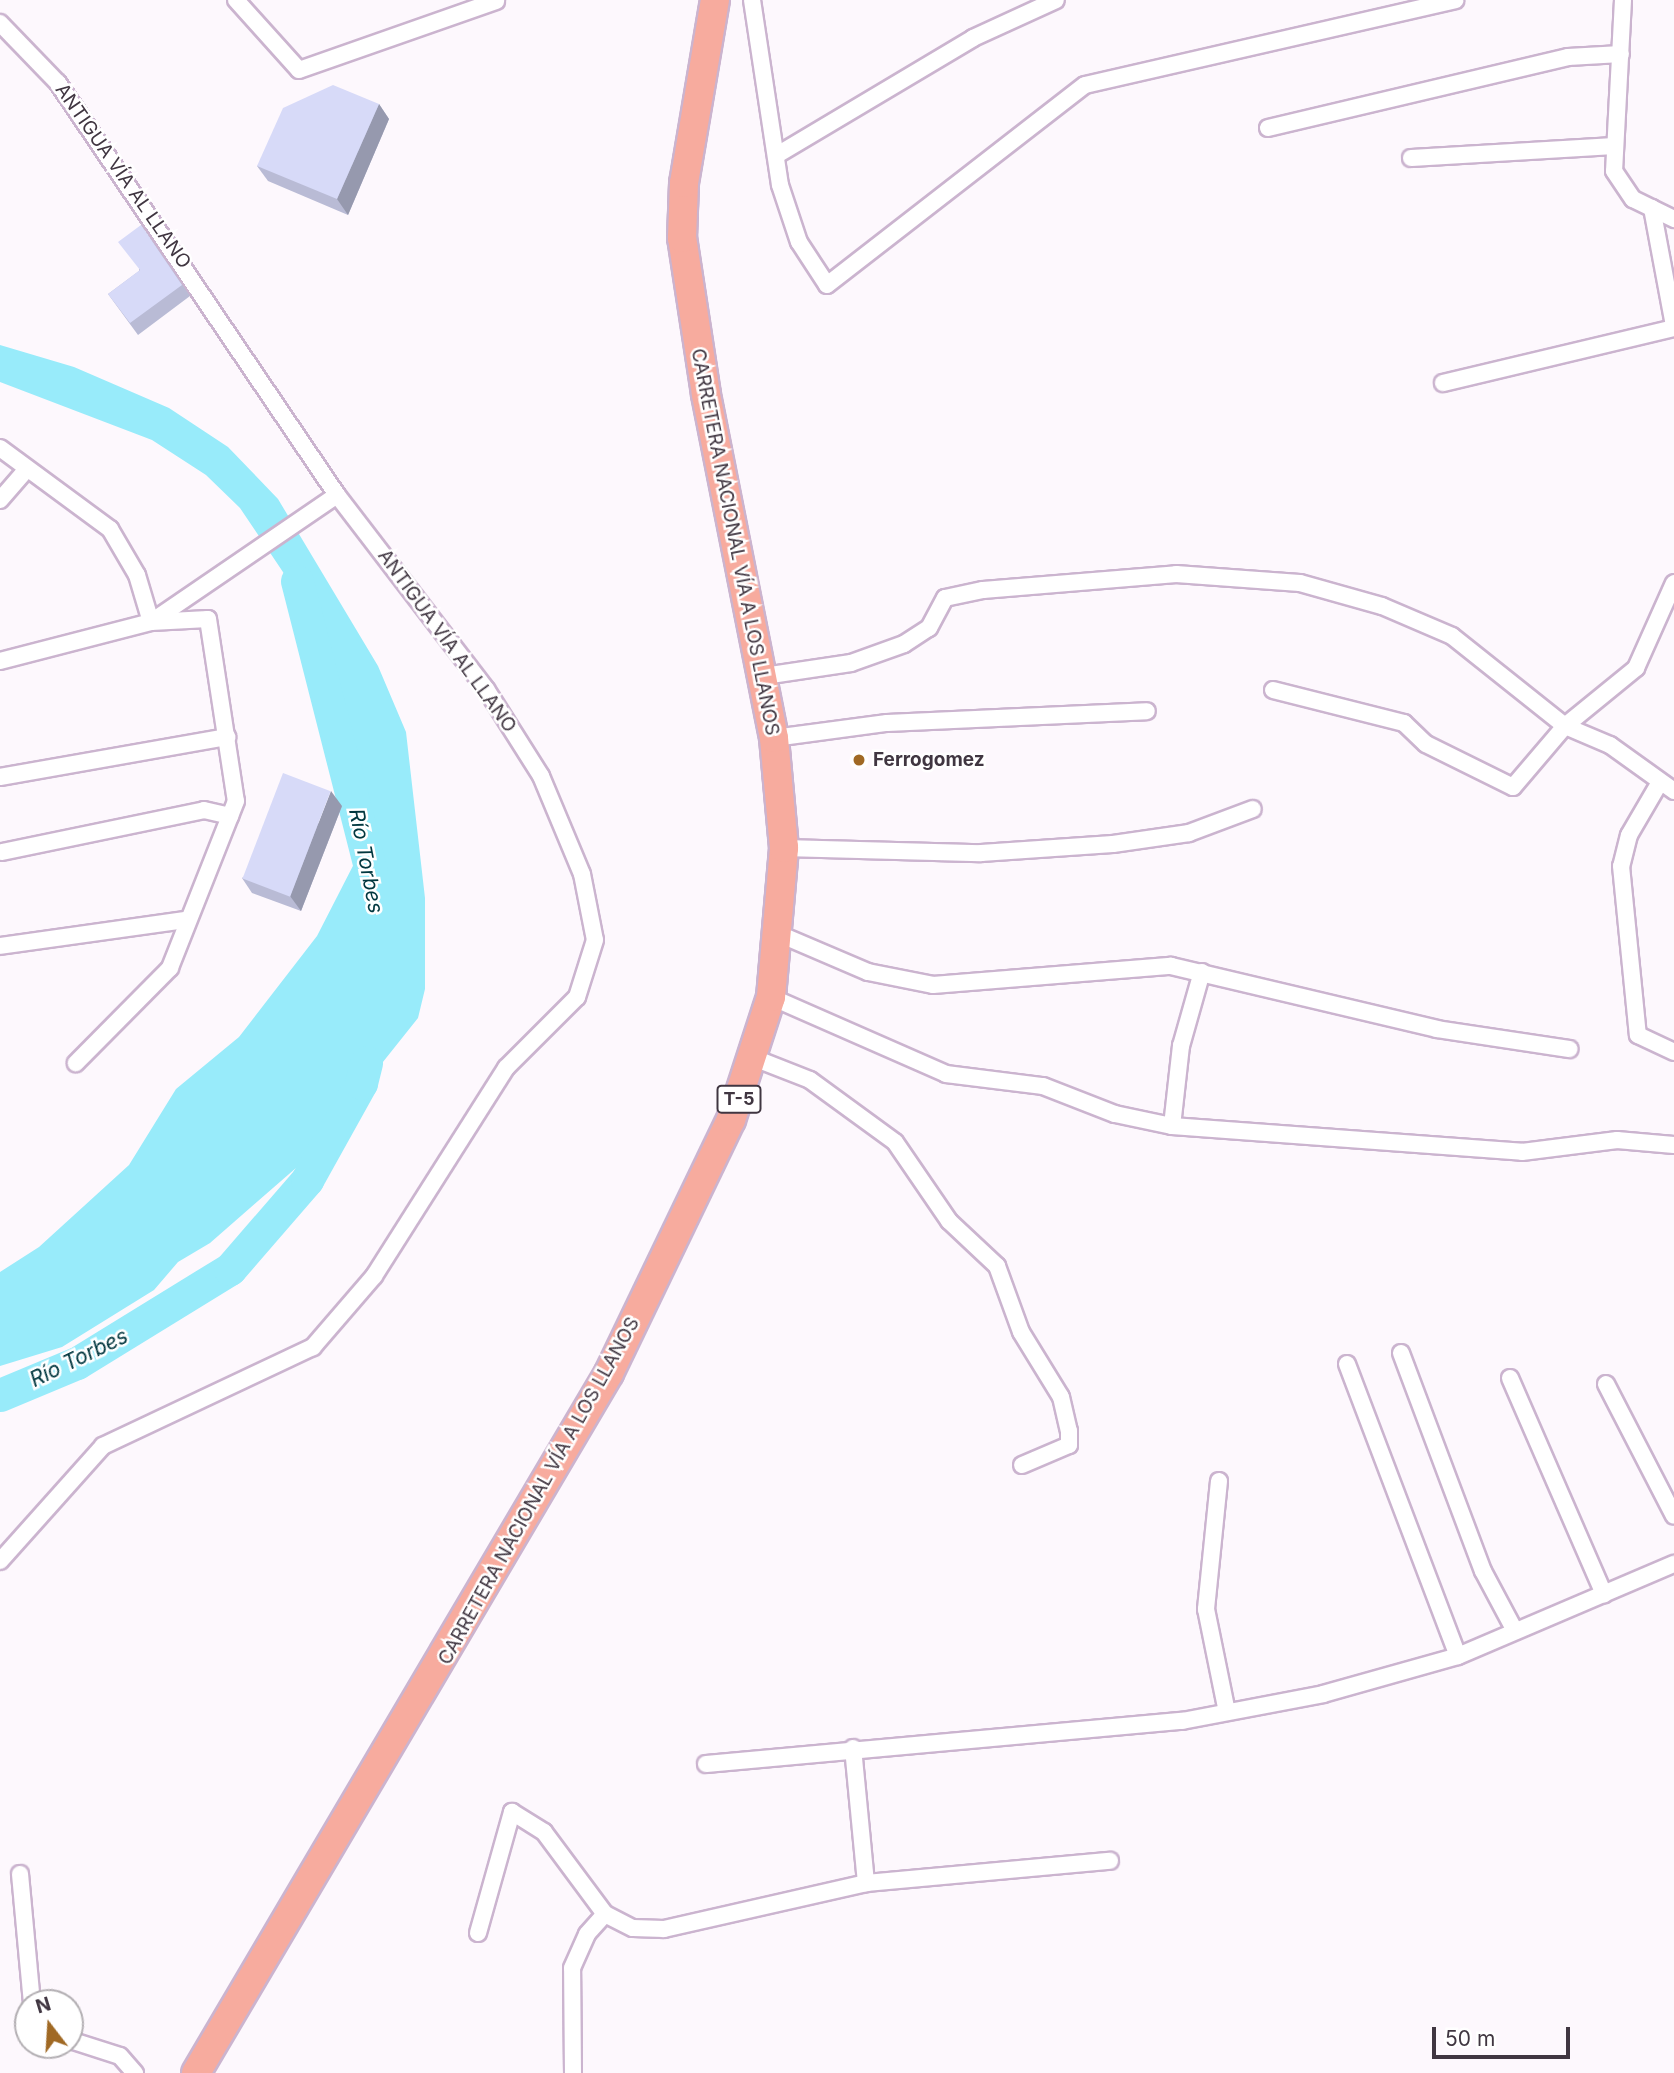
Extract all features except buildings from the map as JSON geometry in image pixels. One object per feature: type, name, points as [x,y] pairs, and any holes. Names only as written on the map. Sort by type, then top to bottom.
[{"type":"highway","name":"CARRETERA NACIONAL VÍA A LOS LLANOS","points":[[196,2073],[609,1373],[695,1204],[754,1058],[771,997],[779,934],[784,848],[775,738],[706,394],[682,238],[684,183],[715,0]]},
{"type":"street","points":[[236,0],[299,70],[496,1]]},
{"type":"street","points":[[752,0],[777,155],[799,242],[827,285],[1085,85],[1455,0]]},
{"type":"street","points":[[777,155],[973,38],[1056,0]]},
{"type":"street","points":[[1623,0],[1614,171],[1633,199],[1674,219]]},
{"type":"street","name":"ANTIGUA VÍA AL LLANO","points":[[0,23],[58,83],[337,495],[486,689],[541,776],[582,874],[595,940],[578,997],[506,1068],[374,1276],[313,1346],[103,1446],[0,1561]]},
{"type":"street","points":[[1268,128],[1569,57],[1620,54]]},
{"type":"street","points":[[1411,158],[1615,146]]},
{"type":"street","points":[[1443,383],[1674,326],[1652,208]]},
{"type":"street","points":[[0,448],[26,470],[110,529],[137,575],[151,622]]},
{"type":"street","points":[[0,500],[26,470]]},
{"type":"street","points":[[151,622],[337,495]]},
{"type":"street","points":[[764,676],[851,663],[904,644],[929,628],[945,598],[1176,574],[1300,583],[1382,606],[1452,636],[1565,726],[1610,746],[1674,792]]},
{"type":"street","points":[[1273,690],[1404,723],[1426,744],[1513,787],[1565,726],[1636,668],[1674,583]]},
{"type":"street","points":[[0,661],[151,622],[208,619],[236,801],[184,920],[170,968],[76,1063]]},
{"type":"street","points":[[775,738],[887,723],[1147,711]]},
{"type":"street","points":[[0,777],[228,737]]},
{"type":"street","points":[[1660,782],[1629,835],[1621,866],[1635,956],[1639,1035],[1674,1052]]},
{"type":"street","points":[[784,848],[981,853],[1113,844],[1189,833],[1253,809]]},
{"type":"street","points":[[2,852],[204,810],[230,816]]},
{"type":"street","points":[[0,946],[184,920]]},
{"type":"street","points":[[779,934],[868,972],[933,985],[1141,967],[1202,972],[1437,1028],[1570,1049]]},
{"type":"street","points":[[1172,1126],[1181,1046],[1202,972]]},
{"type":"street","points":[[771,997],[946,1074],[1043,1086],[1115,1114],[1172,1126],[1522,1152],[1617,1140],[1674,1145]]},
{"type":"street","points":[[754,1058],[810,1080],[895,1142],[949,1221],[997,1266],[1021,1332],[1061,1397],[1069,1431],[1069,1445],[1021,1465]]},
{"type":"street","points":[[1401,1353],[1478,1560],[1515,1631]]},
{"type":"street","points":[[1347,1364],[1458,1656]]},
{"type":"street","points":[[1510,1378],[1604,1594]]},
{"type":"street","points":[[1606,1384],[1674,1516]]},
{"type":"street","points":[[1219,1481],[1206,1609],[1227,1712]]},
{"type":"street","points":[[706,1764],[1227,1712],[1323,1694],[1458,1656],[1674,1564]]},
{"type":"street","points":[[853,1748],[866,1884]]},
{"type":"street","points":[[478,1933],[512,1812],[544,1832],[606,1914],[634,1928],[664,1929],[866,1884],[1110,1861]]},
{"type":"street","points":[[20,1874],[31,1989]]},
{"type":"street","points":[[573,2073],[572,1968],[587,1934],[606,1914]]},
{"type":"street","points":[[84,2044],[120,2056],[135,2073]]},
{"type":"water","points":[[0,345],[74,367],[169,408],[228,447],[278,499],[378,666],[406,732],[425,898],[425,989],[418,1018],[304,1161],[210,1243],[178,1262],[154,1290],[62,1347],[0,1366],[0,1272],[39,1247],[129,1165],[176,1089],[239,1037],[317,936],[358,856],[365,784],[327,656],[295,590],[240,508],[206,475],[152,440],[0,382]]},
{"type":"waterway","name":"Río Torbes","points":[[297,581],[371,871]]},
{"type":"waterway","name":"Río Torbes","points":[[0,1395],[77,1363],[230,1269],[307,1180],[361,1083],[366,1063]]},
{"type":"place","name":"Ferrogomez","points":[[859,760]]}]
